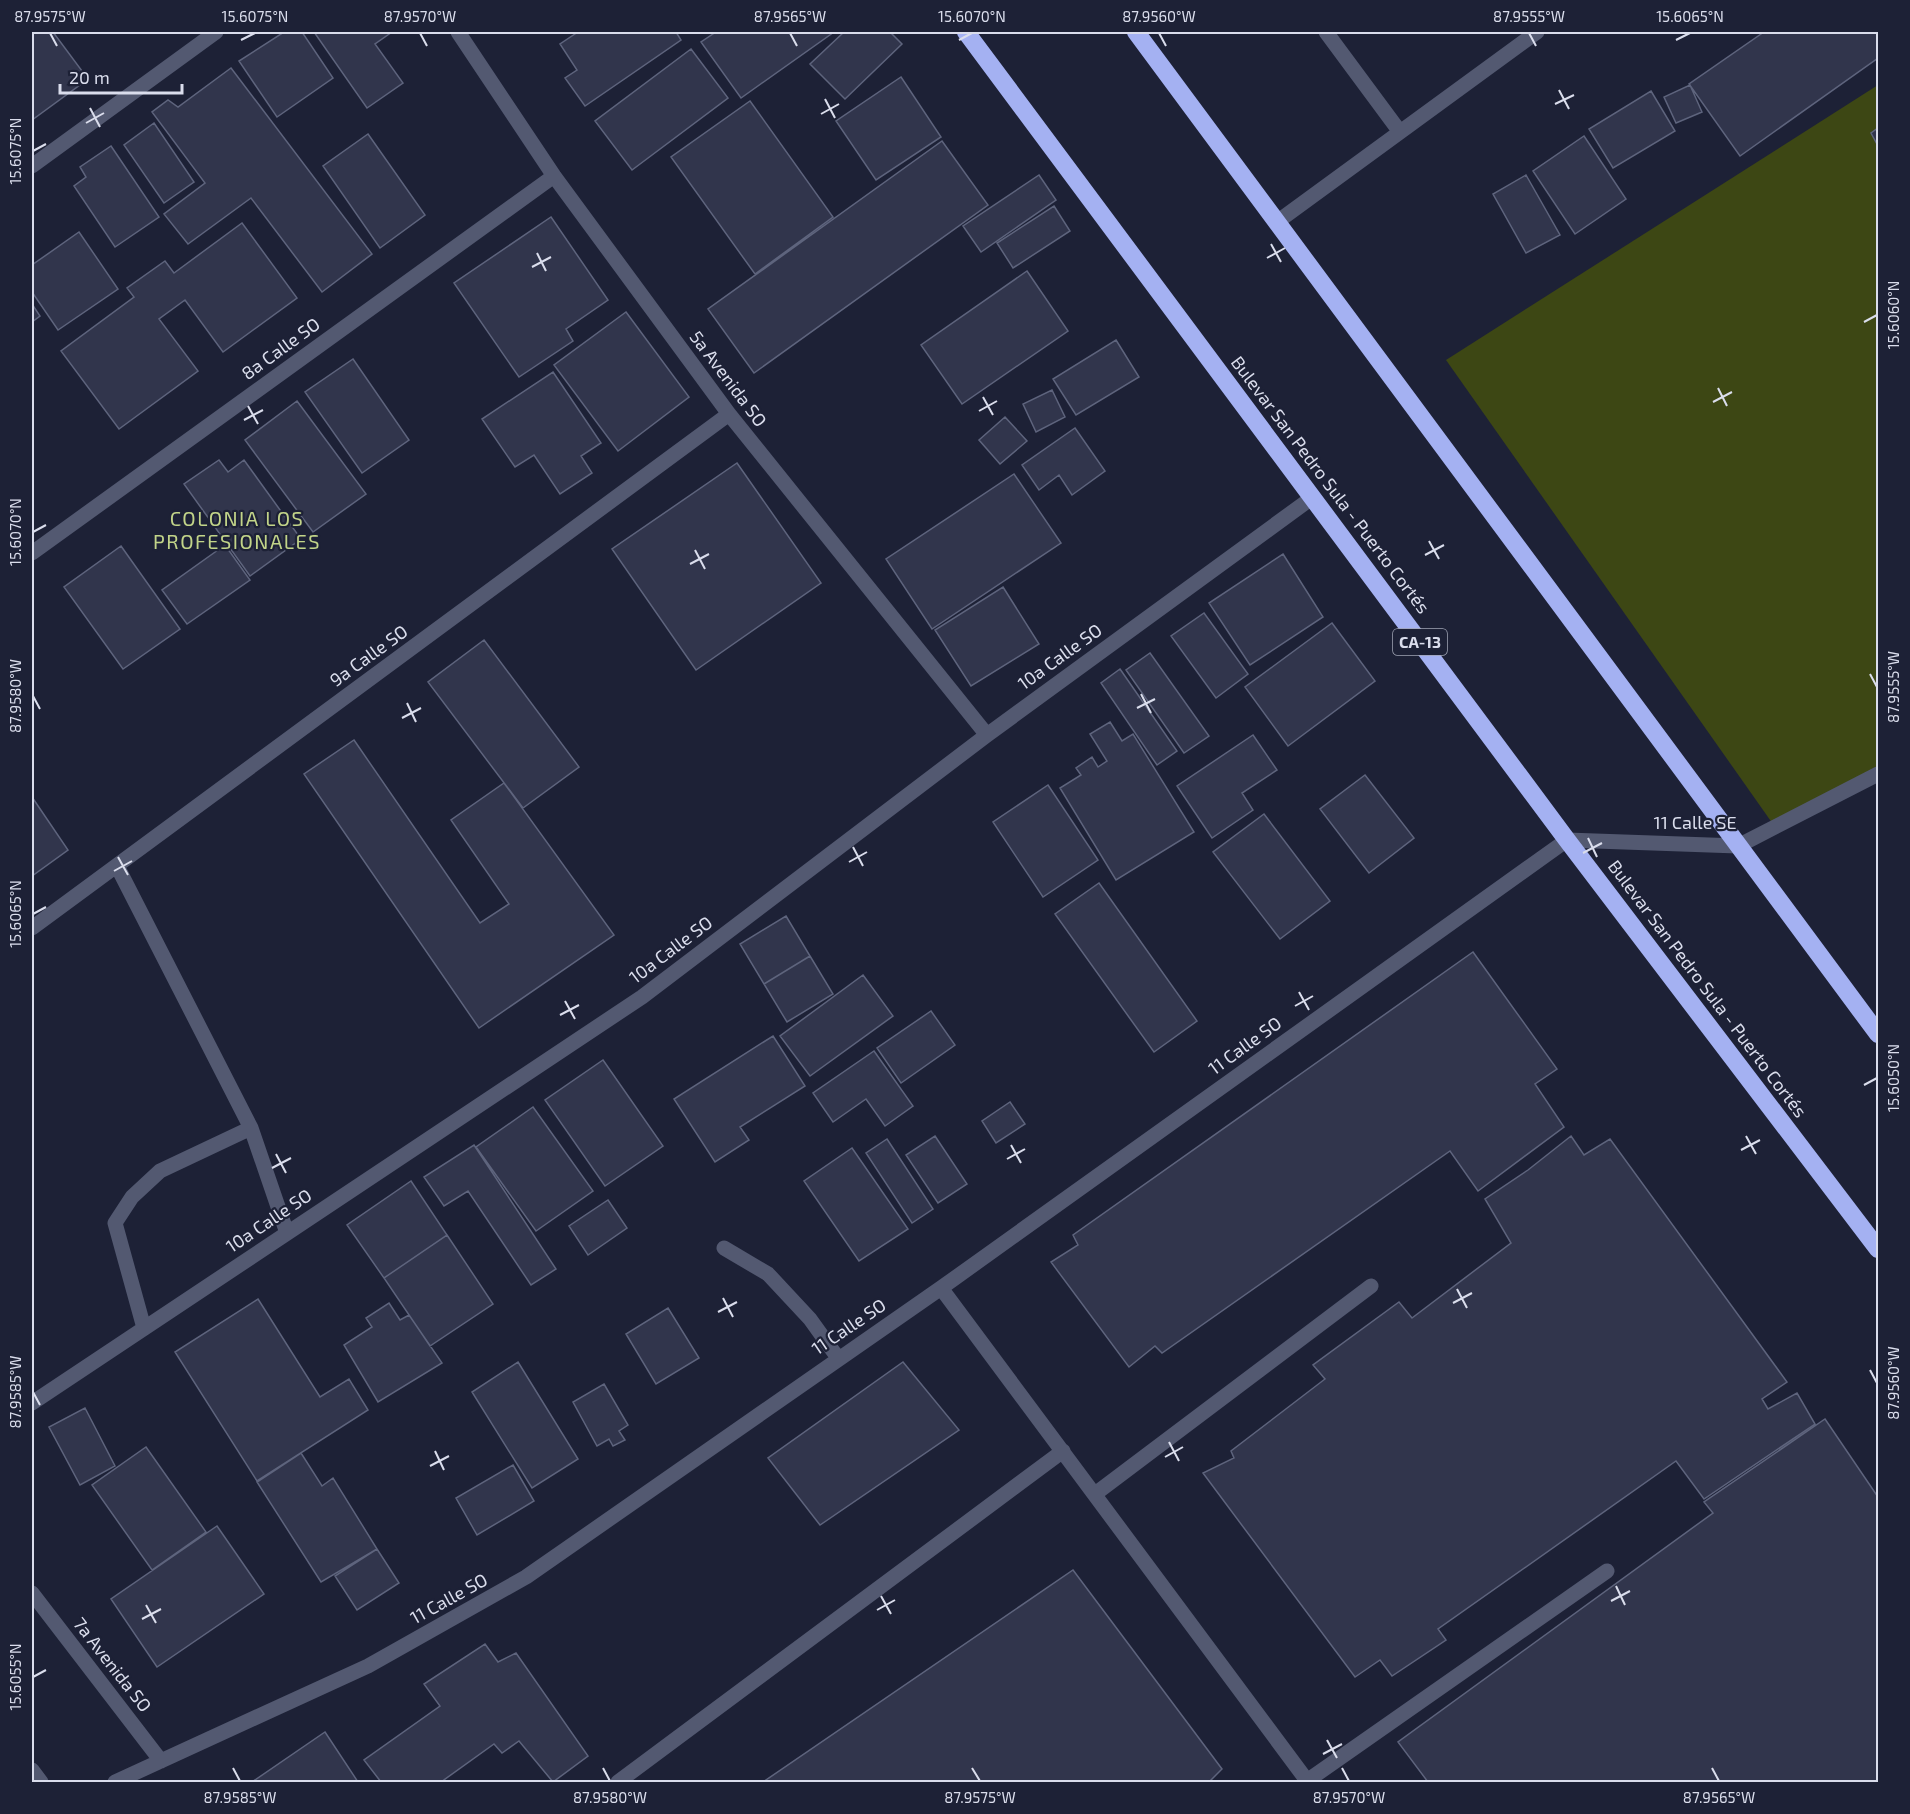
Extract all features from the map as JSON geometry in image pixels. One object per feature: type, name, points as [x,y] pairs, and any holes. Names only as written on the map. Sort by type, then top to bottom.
[{"type":"highway","name":"Bulevar San Pedro Sula - Puerto Cortés","points":[[966,32],[1568,840],[1878,1249]]},
{"type":"highway","points":[[1136,32],[1878,1034]]},
{"type":"street","points":[[32,166],[216,32]]},
{"type":"street","name":"5a Avenida SO","points":[[458,32],[554,176],[729,414],[987,735]]},
{"type":"street","points":[[1326,32],[1400,132]]},
{"type":"street","points":[[1277,222],[1538,32]]},
{"type":"street","name":"8a Calle SO","points":[[32,553],[554,176]]},
{"type":"street","name":"9a Calle SO","points":[[32,928],[729,414]]},
{"type":"street","name":"10a Calle SO","points":[[32,1403],[642,997],[987,735],[1313,497]]},
{"type":"street","name":"11 Calle SE","points":[[1568,840],[1738,846],[1878,774]]},
{"type":"street","name":"11 Calle SO","points":[[115,1782],[368,1666],[526,1577],[941,1288],[1568,840]]},
{"type":"street","points":[[117,866],[251,1128],[287,1233]]},
{"type":"street","points":[[144,1328],[115,1223],[132,1197],[160,1171],[251,1128]]},
{"type":"street","points":[[724,1248],[768,1274],[810,1319],[838,1358]]},
{"type":"street","points":[[1095,1494],[1371,1286]]},
{"type":"street","points":[[941,1288],[1308,1782],[1607,1571]]},
{"type":"street","points":[[618,1782],[1063,1451]]},
{"type":"street","name":"7a Avenida SO","points":[[32,1593],[161,1761]]},
{"type":"street","points":[[32,1770],[41,1782]]},
{"type":"green space","points":[[1878,85],[1878,774],[1775,827],[1446,360]]},
{"type":"building","points":[[32,32],[53,32],[88,79],[32,120]]},
{"type":"building","points":[[284,32],[302,32],[333,78],[277,117],[239,61]]},
{"type":"building","points":[[314,32],[392,32],[375,44],[403,83],[367,108]]},
{"type":"building","points":[[578,32],[676,32],[681,40],[585,106],[565,78],[577,70],[560,44]]},
{"type":"building","points":[[716,32],[834,32],[741,98],[701,42]]},
{"type":"building","points":[[844,32],[890,32],[902,44],[845,99],[810,64]]},
{"type":"building","points":[[1764,32],[1878,32],[1878,58],[1740,156],[1689,84]]},
{"type":"building","points":[[691,49],[728,98],[632,170],[595,121]]},
{"type":"building","points":[[231,68],[372,254],[322,292],[251,198],[188,244],[164,214],[205,183],[152,112],[168,100],[178,107]]},
{"type":"building","points":[[901,77],[941,137],[876,180],[836,121]]},
{"type":"building","points":[[1690,85],[1702,112],[1676,123],[1664,97]]},
{"type":"building","points":[[1651,91],[1675,131],[1613,168],[1589,129]]},
{"type":"building","points":[[750,101],[833,217],[755,274],[671,157]]},
{"type":"building","points":[[154,123],[194,182],[164,203],[124,145]]},
{"type":"building","points":[[1878,128],[1878,146],[1871,133]]},
{"type":"building","points":[[368,134],[425,215],[380,248],[323,166]]},
{"type":"building","points":[[1584,136],[1626,199],[1575,234],[1533,171]]},
{"type":"building","points":[[942,141],[988,205],[754,373],[708,309]]},
{"type":"building","points":[[111,146],[159,217],[115,247],[74,186],[86,177],[80,167]]},
{"type":"building","points":[[1039,175],[1056,200],[981,252],[963,226]]},
{"type":"building","points":[[1526,175],[1560,235],[1526,253],[1493,194]]},
{"type":"building","points":[[1054,206],[1070,231],[1013,268],[997,243]]},
{"type":"building","points":[[551,217],[608,300],[566,329],[573,341],[519,377],[454,283]]},
{"type":"building","points":[[242,223],[297,298],[223,352],[185,300],[159,319],[198,371],[119,429],[61,351],[134,297],[127,288],[165,261],[174,273]]},
{"type":"building","points":[[79,232],[118,289],[58,330],[32,292],[32,265]]},
{"type":"building","points":[[1027,271],[1068,331],[962,404],[921,345]]},
{"type":"building","points":[[32,304],[40,316],[32,322]]},
{"type":"building","points":[[626,312],[689,397],[618,451],[554,365]]},
{"type":"building","points":[[1116,340],[1139,377],[1076,415],[1053,379]]},
{"type":"building","points":[[353,359],[409,440],[362,473],[305,392]]},
{"type":"building","points":[[553,372],[601,443],[581,456],[592,473],[560,494],[534,455],[515,467],[482,419]]},
{"type":"building","points":[[1052,390],[1065,417],[1036,432],[1023,404]]},
{"type":"building","points":[[297,401],[366,494],[313,532],[245,440]]},
{"type":"building","points":[[1005,417],[1027,441],[1000,464],[979,440]]},
{"type":"building","points":[[1075,428],[1105,471],[1072,495],[1059,475],[1039,490],[1022,465]]},
{"type":"building","points":[[219,460],[228,472],[244,460],[301,539],[250,576],[184,484]]},
{"type":"building","points":[[737,463],[821,583],[696,670],[612,549]]},
{"type":"building","points":[[1014,474],[1061,543],[932,629],[886,559]]},
{"type":"building","points":[[225,545],[250,580],[187,624],[162,590]]},
{"type":"building","points":[[121,546],[180,629],[123,669],[64,587]]},
{"type":"building","points":[[1283,554],[1323,617],[1250,665],[1209,603]]},
{"type":"building","points":[[1003,587],[1039,644],[971,686],[935,630]]},
{"type":"building","points":[[1204,613],[1248,674],[1216,698],[1171,636]]},
{"type":"building","points":[[1332,623],[1375,681],[1288,746],[1245,687]]},
{"type":"building","points":[[484,640],[579,767],[523,808],[428,682]]},
{"type":"building","points":[[1150,653],[1209,736],[1184,753],[1126,670]]},
{"type":"building","points":[[1120,669],[1177,751],[1157,765],[1101,683]]},
{"type":"building","points":[[1110,722],[1122,741],[1133,734],[1194,832],[1116,880],[1060,788],[1081,775],[1076,768],[1092,757],[1098,767],[1107,761],[1090,734]]},
{"type":"building","points":[[1253,735],[1277,770],[1242,793],[1253,810],[1212,838],[1177,786]]},
{"type":"building","points":[[354,740],[480,923],[509,904],[451,820],[504,783],[614,935],[479,1028],[304,774]]},
{"type":"building","points":[[1365,775],[1414,838],[1369,873],[1320,809]]},
{"type":"building","points":[[1048,785],[1098,860],[1043,897],[993,822]]},
{"type":"building","points":[[32,797],[68,850],[32,876]]},
{"type":"building","points":[[1264,814],[1330,901],[1280,939],[1213,852]]},
{"type":"building","points":[[1099,883],[1197,1021],[1154,1052],[1055,914]]},
{"type":"building","points":[[786,916],[810,956],[764,984],[740,944]]},
{"type":"building","points":[[1473,952],[1557,1069],[1535,1084],[1564,1127],[1478,1191],[1450,1151],[1162,1353],[1155,1346],[1129,1367],[1051,1262],[1078,1245],[1073,1235]]},
{"type":"building","points":[[810,956],[833,994],[787,1022],[764,984]]},
{"type":"building","points":[[863,975],[893,1016],[810,1076],[780,1036]]},
{"type":"building","points":[[931,1011],[955,1045],[901,1083],[877,1048]]},
{"type":"building","points":[[773,1036],[805,1086],[740,1127],[749,1140],[715,1162],[674,1099]]},
{"type":"building","points":[[874,1051],[913,1106],[885,1126],[866,1099],[833,1122],[813,1093]]},
{"type":"building","points":[[603,1060],[663,1146],[605,1186],[545,1100]]},
{"type":"building","points":[[1010,1102],[1025,1124],[996,1143],[982,1121]]},
{"type":"building","points":[[533,1107],[593,1191],[536,1231],[476,1147]]},
{"type":"building","points":[[935,1136],[967,1184],[938,1203],[906,1155]]},
{"type":"building","points":[[1571,1136],[1584,1155],[1610,1139],[1787,1382],[1762,1399],[1768,1409],[1797,1393],[1815,1424],[1704,1499],[1676,1461],[1438,1629],[1446,1640],[1392,1676],[1380,1660],[1355,1677],[1203,1473],[1234,1458],[1231,1451],[1325,1379],[1313,1365],[1399,1302],[1412,1318],[1511,1243],[1485,1199],[1528,1170]]},
{"type":"building","points":[[887,1139],[933,1209],[912,1223],[866,1153]]},
{"type":"building","points":[[474,1145],[556,1269],[531,1285],[468,1191],[444,1206],[424,1177]]},
{"type":"building","points":[[852,1148],[908,1229],[859,1261],[804,1181]]},
{"type":"building","points":[[411,1181],[447,1235],[384,1278],[347,1225]]},
{"type":"building","points":[[608,1200],[627,1228],[588,1255],[569,1226]]},
{"type":"building","points":[[447,1235],[493,1304],[430,1346],[384,1278]]},
{"type":"building","points":[[258,1299],[320,1397],[349,1379],[368,1410],[257,1481],[175,1352]]},
{"type":"building","points":[[389,1303],[400,1320],[409,1315],[442,1363],[378,1402],[344,1345],[372,1327],[366,1318]]},
{"type":"building","points":[[668,1308],[699,1358],[656,1384],[626,1334]]},
{"type":"building","points":[[518,1362],[578,1459],[532,1488],[472,1392]]},
{"type":"building","points":[[903,1362],[959,1430],[820,1525],[768,1458]]},
{"type":"building","points":[[604,1384],[628,1425],[619,1431],[625,1440],[613,1446],[609,1439],[597,1446],[573,1402]]},
{"type":"building","points":[[85,1408],[115,1466],[80,1485],[49,1427]]},
{"type":"building","points":[[1825,1419],[1878,1497],[1878,1782],[1428,1782],[1398,1742],[1713,1513],[1704,1502]]},
{"type":"building","points":[[146,1447],[206,1532],[152,1570],[92,1485]]},
{"type":"building","points":[[301,1453],[322,1486],[333,1478],[377,1549],[321,1582],[257,1482]]},
{"type":"building","points":[[513,1465],[534,1501],[477,1535],[456,1498]]},
{"type":"building","points":[[217,1526],[264,1594],[157,1667],[111,1599]]},
{"type":"building","points":[[377,1549],[399,1583],[357,1610],[335,1576]]},
{"type":"building","points":[[1073,1570],[1222,1769],[1209,1782],[763,1782]]},
{"type":"building","points":[[485,1644],[498,1662],[516,1653],[588,1756],[553,1782],[519,1741],[502,1753],[494,1744],[441,1782],[381,1782],[364,1760],[440,1706],[424,1684]]},
{"type":"building","points":[[325,1732],[358,1782],[252,1782]]},
{"type":"district","name":"COLONIA LOS PROFESIONALES","points":[[237,530]]}]
